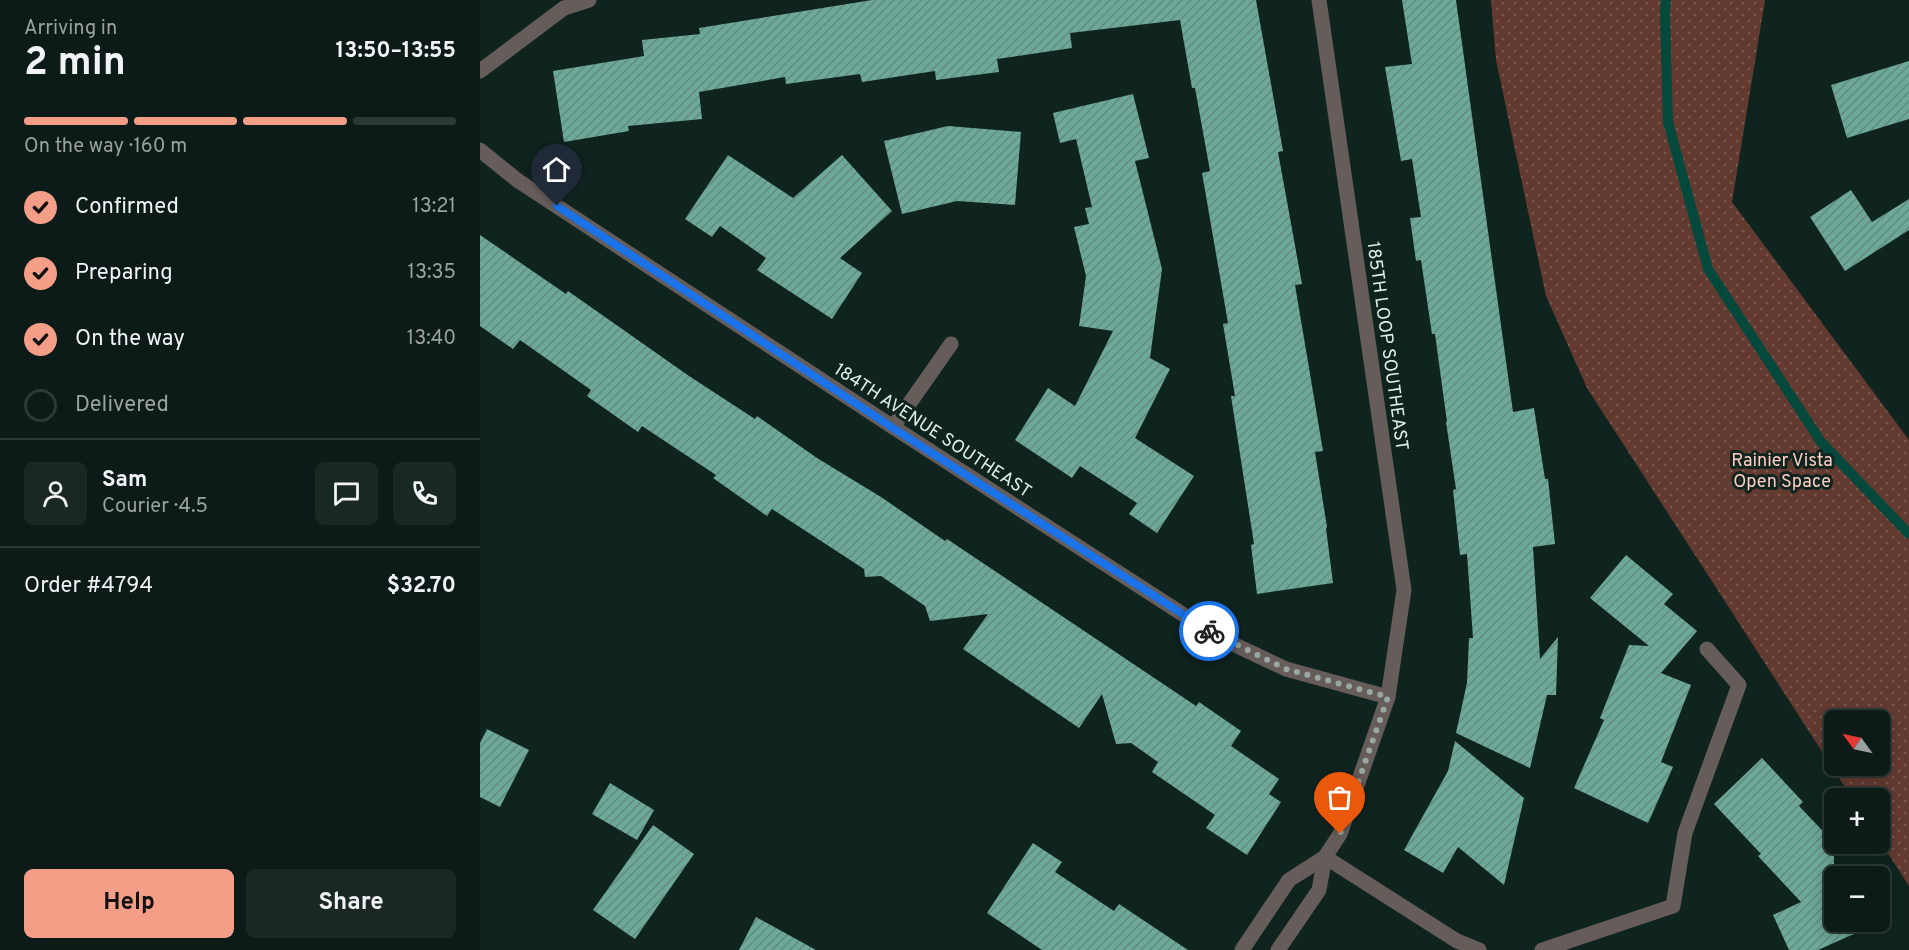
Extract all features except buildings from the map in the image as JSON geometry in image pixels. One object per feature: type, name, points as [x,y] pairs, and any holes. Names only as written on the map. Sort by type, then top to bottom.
[{"type":"street","points":[[480,71],[564,8],[589,0]]},
{"type":"street","name":"185TH LOOP SOUTHEAST","points":[[1319,0],[1404,590],[1388,697],[1340,834],[1325,857]]},
{"type":"street","name":"184TH AVENUE SOUTHEAST","points":[[480,150],[517,180],[893,428],[1218,637],[1286,669],[1388,697]]},
{"type":"street","points":[[893,428],[951,344]]},
{"type":"street","points":[[1542,950],[1673,906],[1684,833],[1739,685],[1707,649]]},
{"type":"street","points":[[1242,950],[1289,880],[1325,857]]},
{"type":"street","points":[[1278,950],[1319,890],[1325,857]]},
{"type":"street","points":[[1325,857],[1457,941],[1479,950]]},
{"type":"green space","name":"Rainier Vista Open Space","points":[[1491,0],[1765,0],[1732,202],[1909,440],[1909,886],[1888,854],[1890,788],[1846,788],[1838,776],[1890,776],[1890,710],[1824,710],[1824,755],[1587,388],[1546,296],[1496,60]]},
{"type":"waterway","points":[[1666,0],[1668,122],[1708,269],[1821,442],[1909,534]]},
{"type":"way so far","points":[[1209,631],[1286,669],[1388,697],[1340,834]]},
{"type":"route","points":[[557,206],[893,428],[1209,631]]}]
